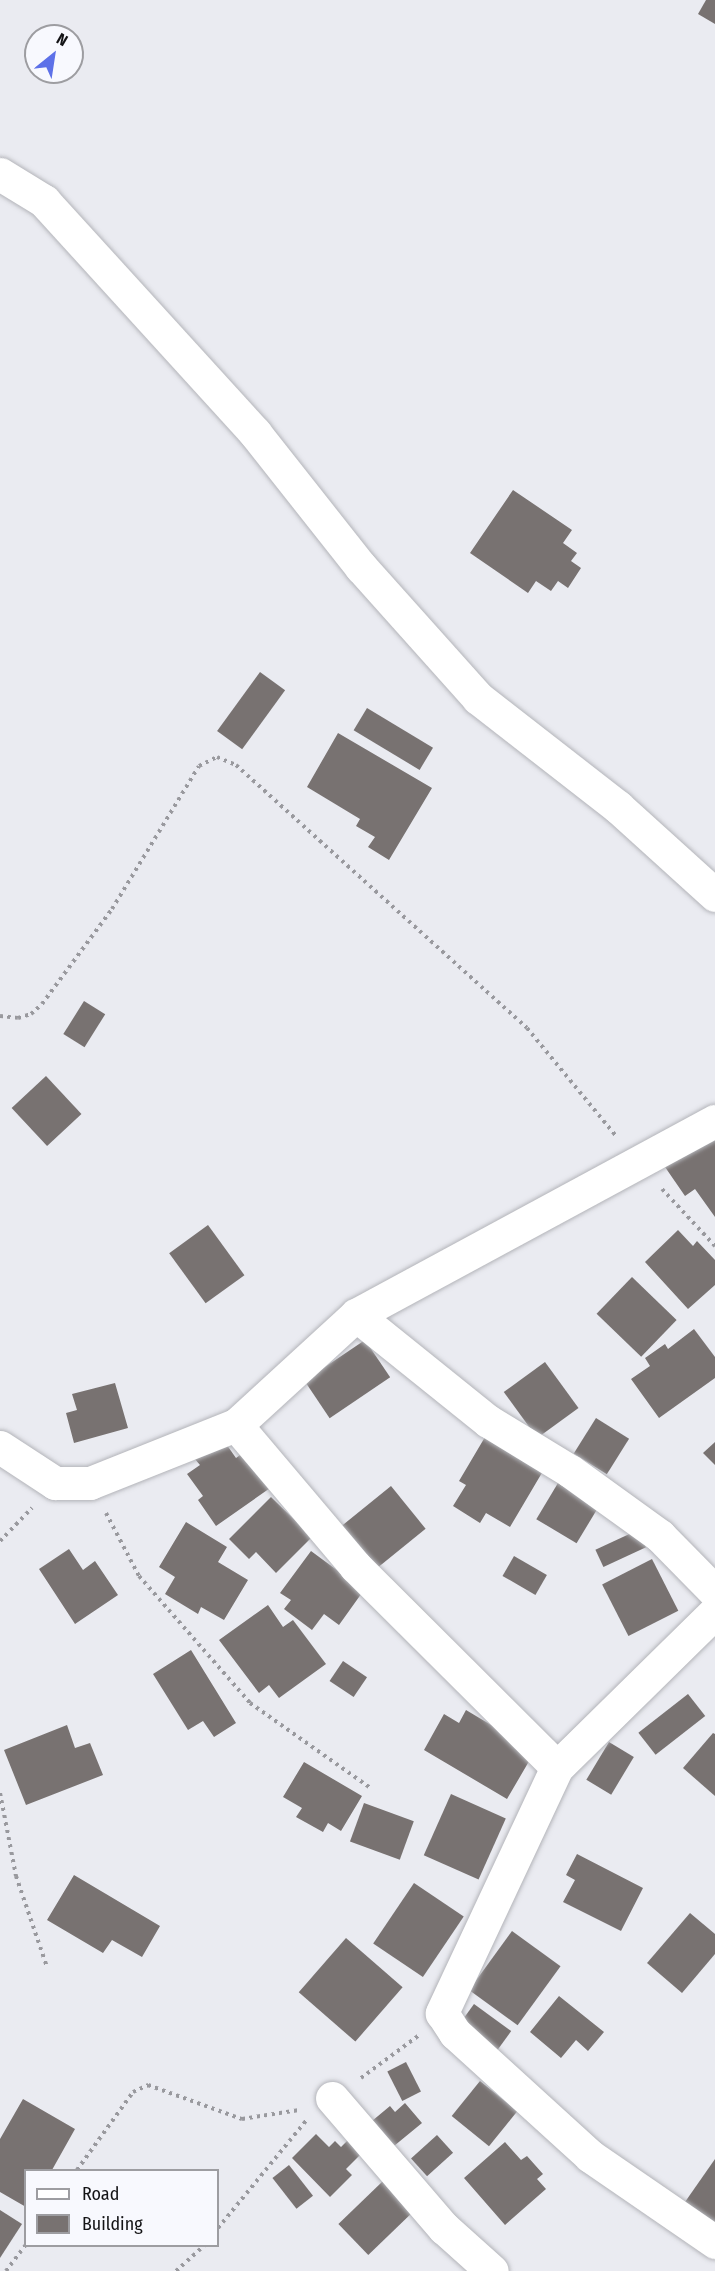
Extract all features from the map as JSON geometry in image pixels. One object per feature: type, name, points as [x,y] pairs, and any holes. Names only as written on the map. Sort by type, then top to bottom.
[{"type":"street","points":[[0,174],[44,201],[255,432],[361,567],[478,698],[618,807],[715,895]]},
{"type":"street","points":[[0,1447],[55,1484],[90,1483],[236,1425],[356,1315],[640,1165],[715,1121]]},
{"type":"street","points":[[356,1315],[489,1421],[570,1471],[660,1536],[715,1592]]},
{"type":"street","points":[[236,1425],[355,1566],[556,1767]]},
{"type":"street","points":[[715,1612],[556,1767],[442,2013],[455,2033],[590,2156],[715,2242]]},
{"type":"street","points":[[322,2103],[444,2228],[492,2271]]},
{"type":"path","points":[[0,1016],[25,1016],[42,1004],[112,909],[199,766],[217,757],[236,765],[527,1028],[640,1165],[715,1246]]},
{"type":"path","points":[[90,1483],[139,1576],[250,1703],[369,1787]]},
{"type":"path","points":[[0,1541],[55,1484]]},
{"type":"path","points":[[0,1793],[16,1876],[47,1967]]},
{"type":"path","points":[[78,2169],[133,2092],[148,2085],[242,2119],[322,2103]]},
{"type":"path","points":[[6,2271],[24,2247]]},
{"type":"path","points":[[176,2271],[203,2247]]},
{"type":"building","points":[[706,0],[715,0],[715,24],[698,14]]},
{"type":"building","points":[[513,490],[572,530],[563,543],[577,553],[571,561],[581,568],[568,588],[558,581],[551,591],[536,581],[528,593],[470,553]]},
{"type":"building","points":[[260,672],[285,690],[242,749],[217,731]]},
{"type":"building","points":[[367,708],[433,748],[420,770],[354,730]]},
{"type":"building","points":[[338,733],[432,788],[389,860],[368,847],[375,837],[356,826],[360,819],[307,787]]},
{"type":"building","points":[[84,1001],[105,1014],[85,1047],[63,1034]]},
{"type":"building","points":[[46,1076],[81,1114],[47,1146],[12,1108]]},
{"type":"building","points":[[715,1132],[715,1217],[695,1189],[685,1196],[665,1167]]},
{"type":"building","points":[[208,1225],[244,1275],[206,1303],[169,1253]]},
{"type":"building","points":[[678,1230],[693,1246],[697,1241],[715,1260],[715,1285],[688,1309],[645,1262]]},
{"type":"building","points":[[632,1277],[677,1320],[641,1357],[597,1314]]},
{"type":"building","points":[[694,1329],[715,1357],[715,1378],[659,1418],[631,1379],[650,1366],[645,1358],[665,1344],[668,1349]]},
{"type":"building","points":[[365,1340],[390,1377],[330,1418],[304,1381]]},
{"type":"building","points":[[545,1362],[579,1408],[537,1438],[504,1392]]},
{"type":"building","points":[[115,1383],[128,1428],[74,1443],[66,1413],[77,1410],[72,1394]]},
{"type":"building","points":[[596,1418],[629,1439],[607,1474],[574,1454]]},
{"type":"building","points":[[488,1432],[546,1466],[510,1527],[486,1513],[480,1523],[453,1506],[466,1485],[459,1481]]},
{"type":"building","points":[[222,1438],[236,1458],[247,1450],[273,1486],[216,1526],[198,1500],[203,1496],[187,1474],[200,1465],[194,1458]]},
{"type":"building","points":[[715,1442],[715,1465],[703,1453]]},
{"type":"building","points":[[561,1478],[601,1502],[577,1543],[536,1519]]},
{"type":"building","points":[[391,1486],[426,1529],[369,1575],[334,1532]]},
{"type":"building","points":[[271,1497],[312,1537],[276,1573],[256,1552],[249,1559],[229,1539]]},
{"type":"building","points":[[186,1522],[227,1547],[218,1562],[248,1580],[224,1620],[201,1607],[198,1614],[165,1594],[175,1577],[159,1567]]},
{"type":"building","points":[[638,1530],[646,1547],[603,1567],[595,1550]]},
{"type":"building","points":[[69,1549],[83,1570],[95,1561],[118,1595],[75,1624],[39,1569]]},
{"type":"building","points":[[311,1551],[364,1590],[339,1625],[324,1614],[312,1630],[284,1609],[291,1600],[280,1593]]},
{"type":"building","points":[[514,1556],[547,1575],[535,1595],[502,1576]]},
{"type":"building","points":[[652,1559],[678,1611],[628,1636],[602,1584]]},
{"type":"building","points":[[268,1605],[283,1627],[293,1620],[326,1664],[279,1698],[269,1685],[259,1693],[219,1640]]},
{"type":"building","points":[[191,1650],[236,1723],[214,1737],[203,1721],[188,1730],[153,1674]]},
{"type":"building","points":[[343,1661],[367,1677],[354,1697],[330,1681]]},
{"type":"building","points":[[688,1694],[705,1716],[656,1755],[638,1733]]},
{"type":"building","points":[[466,1710],[535,1751],[507,1799],[424,1750],[444,1714],[459,1723]]},
{"type":"building","points":[[67,1725],[75,1748],[90,1743],[103,1775],[26,1805],[4,1750]]},
{"type":"building","points":[[713,1733],[715,1734],[715,1796],[683,1768]]},
{"type":"building","points":[[609,1742],[634,1757],[611,1795],[586,1780]]},
{"type":"building","points":[[304,1762],[362,1796],[341,1831],[328,1823],[323,1832],[296,1817],[302,1808],[283,1797]]},
{"type":"building","points":[[451,1794],[506,1818],[479,1880],[424,1855]]},
{"type":"building","points":[[364,1803],[414,1821],[400,1860],[350,1842]]},
{"type":"building","points":[[577,1854],[643,1888],[621,1931],[563,1902],[575,1880],[566,1875]]},
{"type":"building","points":[[74,1875],[160,1926],[142,1957],[112,1940],[103,1953],[47,1920]]},
{"type":"building","points":[[414,1883],[464,1917],[423,1977],[373,1944]]},
{"type":"building","points":[[690,1913],[715,1934],[715,1954],[682,1993],[647,1963]]},
{"type":"building","points":[[512,1931],[561,1966],[518,2025],[469,1990]]},
{"type":"building","points":[[346,1938],[403,1987],[355,2042],[299,1992]]},
{"type":"building","points":[[559,1996],[604,2032],[588,2051],[576,2040],[561,2058],[530,2032]]},
{"type":"building","points":[[474,2004],[511,2031],[497,2050],[460,2023]]},
{"type":"building","points":[[406,2062],[421,2091],[402,2101],[387,2072]]},
{"type":"building","points":[[480,2081],[517,2111],[489,2146],[452,2116]]},
{"type":"building","points":[[23,2099],[75,2129],[53,2169],[24,2169],[24,2206],[0,2192],[0,2139]]},
{"type":"building","points":[[405,2103],[422,2123],[394,2146],[372,2121],[390,2106],[395,2112]]},
{"type":"building","points":[[316,2134],[329,2147],[335,2141],[341,2147],[350,2138],[364,2151],[346,2169],[352,2175],[330,2197],[292,2158]]},
{"type":"building","points":[[437,2135],[453,2153],[427,2176],[411,2158]]},
{"type":"building","points":[[505,2142],[521,2160],[527,2156],[543,2174],[537,2179],[546,2189],[505,2225],[464,2178]]},
{"type":"building","points":[[715,2159],[715,2223],[685,2202]]},
{"type":"building","points":[[289,2165],[313,2196],[296,2209],[272,2178]]},
{"type":"building","points":[[383,2181],[413,2212],[368,2255],[338,2224]]},
{"type":"building","points":[[0,2210],[22,2224],[0,2258]]}]
